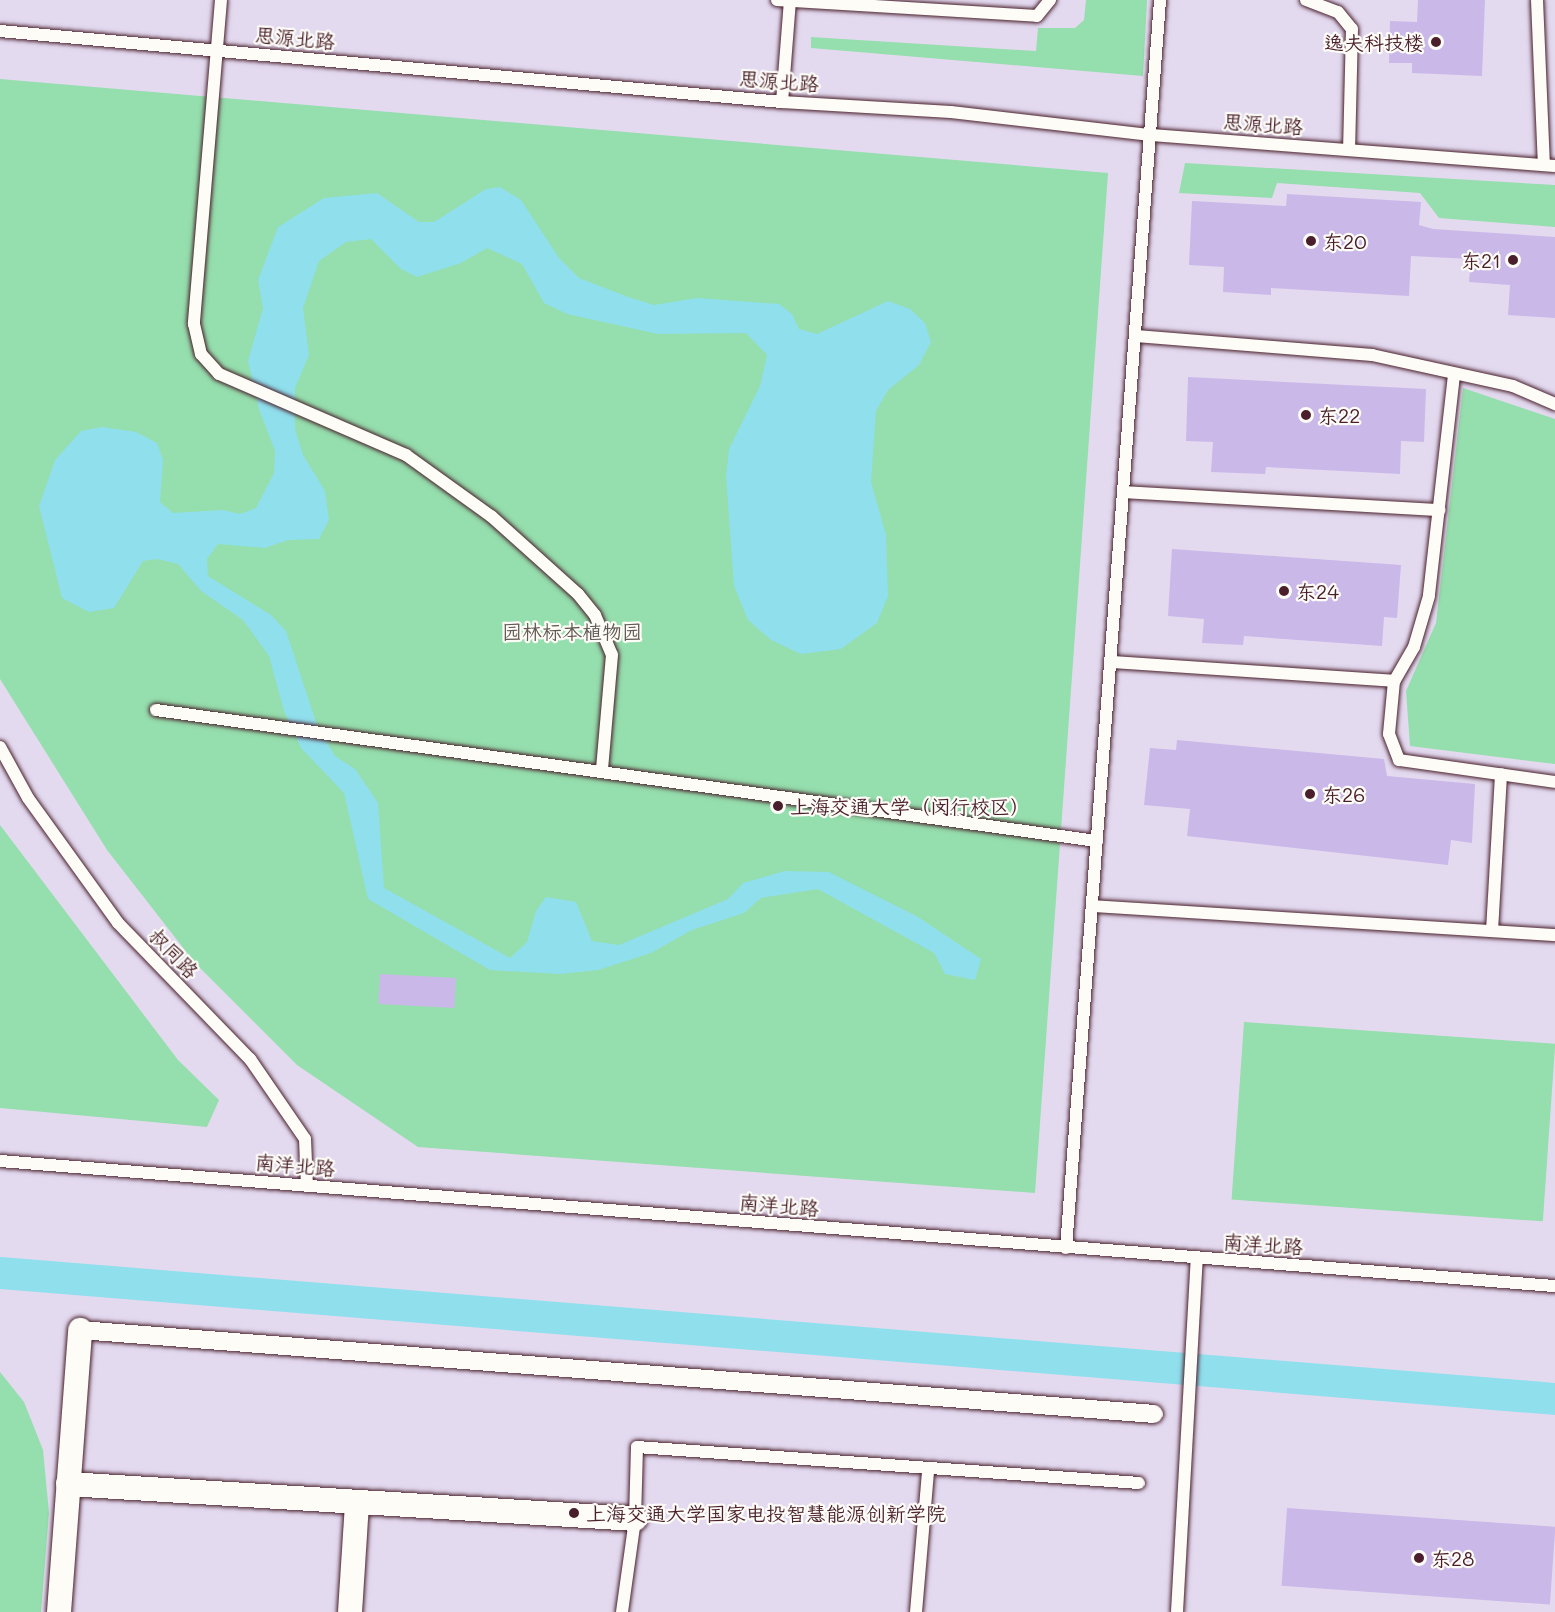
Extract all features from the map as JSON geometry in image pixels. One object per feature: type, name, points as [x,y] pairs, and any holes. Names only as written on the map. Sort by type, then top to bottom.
[{"type":"street","points":[[58,1612],[80,1330],[1154,1414]]},
{"type":"street","points":[[68,1484],[635,1519]]},
{"type":"street","points":[[350,1612],[357,1503]]},
{"type":"lane","points":[[220,0],[194,324],[201,354],[219,374],[406,455],[491,516],[546,562],[595,615],[612,655],[602,770]]},
{"type":"lane","points":[[782,102],[783,1],[1037,16],[1050,0]]},
{"type":"lane","points":[[1066,1248],[1160,0]]},
{"type":"lane","points":[[1306,0],[1338,12],[1352,29],[1349,150]]},
{"type":"lane","points":[[1537,0],[1549,165]]},
{"type":"lane","name":"思源北路","points":[[0,31],[782,102],[951,112],[1151,135],[1549,165]]},
{"type":"lane","points":[[1136,336],[1372,355],[1454,375],[1513,386],[1555,404]]},
{"type":"lane","points":[[1454,375],[1429,596],[1414,647],[1394,681],[1389,734],[1399,760],[1555,782]]},
{"type":"lane","points":[[1124,492],[1439,510]]},
{"type":"lane","points":[[1111,662],[1394,681]]},
{"type":"lane","points":[[156,710],[602,770],[1097,841]]},
{"type":"lane","name":"叔同路","points":[[0,747],[28,798],[118,923],[249,1059],[280,1103],[305,1139],[307,1186]]},
{"type":"lane","points":[[1492,931],[1501,774]]},
{"type":"lane","points":[[1092,906],[1555,935]]},
{"type":"lane","name":"南洋北路","points":[[0,1161],[1555,1286]]},
{"type":"lane","points":[[1177,1612],[1197,1258]]},
{"type":"lane","points":[[622,1612],[635,1519],[637,1447],[928,1471],[1139,1483]]},
{"type":"lane","points":[[916,1612],[928,1471]]},
{"type":"shaded area","name":"上海交通大学（闵行校区）","points":[[0,0],[1555,0],[1555,1612],[0,1612]]},
{"type":"green space","points":[[1086,0],[1147,0],[1143,76],[811,48],[811,37],[1036,51],[1038,28],[1075,28],[1084,20]]},
{"type":"green space","name":"园林标本植物园","points":[[0,79],[1108,173],[1035,1193],[418,1147],[297,1065],[195,963],[107,850],[0,679]]},
{"type":"green space","points":[[1185,163],[1555,185],[1555,227],[1439,218],[1420,193],[1277,183],[1272,198],[1179,193]]},
{"type":"green space","points":[[1463,388],[1555,419],[1555,764],[1410,746],[1406,691],[1436,623]]},
{"type":"green space","points":[[0,825],[178,1060],[219,1100],[207,1127],[0,1108]]},
{"type":"green space","points":[[1244,1022],[1555,1044],[1543,1221],[1232,1200]]},
{"type":"green space","points":[[0,1372],[24,1402],[43,1450],[49,1513],[41,1612],[0,1612]]},
{"type":"water","points":[[500,187],[521,200],[559,258],[579,278],[628,297],[654,305],[697,298],[779,304],[792,314],[799,329],[817,334],[888,301],[910,309],[925,323],[931,342],[919,365],[888,390],[876,411],[871,482],[886,535],[888,596],[877,623],[841,649],[801,654],[771,640],[748,620],[734,586],[726,476],[729,449],[760,386],[767,355],[746,333],[658,334],[567,314],[544,303],[522,264],[487,248],[461,263],[417,277],[401,269],[371,239],[346,242],[319,261],[303,308],[309,355],[295,388],[295,429],[303,455],[325,491],[329,520],[319,539],[288,540],[265,548],[218,544],[207,559],[208,576],[271,615],[286,631],[317,725],[335,756],[355,769],[378,803],[384,888],[510,958],[527,942],[536,911],[546,897],[576,902],[592,941],[619,945],[728,899],[743,883],[785,871],[829,872],[918,917],[981,959],[975,980],[945,974],[934,953],[818,889],[761,898],[744,913],[692,930],[651,953],[598,970],[560,974],[490,970],[368,899],[344,793],[301,748],[284,711],[269,656],[243,620],[201,591],[178,564],[157,559],[143,561],[114,608],[89,612],[62,598],[39,506],[55,460],[81,431],[102,427],[136,432],[157,443],[163,460],[160,502],[173,513],[223,510],[240,514],[256,508],[274,473],[275,451],[259,409],[248,361],[263,308],[258,280],[278,227],[324,198],[377,193],[419,222],[434,222],[486,189]]},
{"type":"building","name":"逸夫科技楼","points":[[1418,0],[1485,0],[1482,76],[1412,73],[1412,63],[1389,63],[1390,21],[1417,22]]},
{"type":"building","name":"东20","points":[[1287,194],[1421,202],[1419,225],[1433,229],[1555,237],[1555,318],[1508,315],[1510,285],[1469,282],[1471,259],[1411,256],[1409,296],[1271,288],[1271,295],[1223,292],[1224,267],[1189,265],[1192,201],[1286,206]]},
{"type":"building","name":"东22","points":[[1188,377],[1426,389],[1424,442],[1401,441],[1400,474],[1266,467],[1265,474],[1211,472],[1213,442],[1186,441]]},
{"type":"building","name":"东24","points":[[1172,549],[1401,565],[1397,618],[1384,617],[1382,646],[1244,636],[1243,645],[1202,643],[1204,619],[1168,616]]},
{"type":"building","name":"东26","points":[[1177,740],[1384,759],[1387,776],[1475,784],[1472,843],[1451,840],[1448,865],[1187,836],[1190,809],[1144,805],[1150,748],[1176,750]]},
{"type":"building","points":[[380,974],[456,978],[454,1008],[378,1004]]},
{"type":"building","name":"东28","points":[[1287,1508],[1555,1527],[1550,1605],[1282,1586]]},
{"type":"waterway","points":[[0,1273],[1555,1399]]},
{"type":"place","name":"逸夫科技楼","points":[[1436,42]]},
{"type":"place","name":"东20","points":[[1311,241]]},
{"type":"place","name":"东21","points":[[1513,260]]},
{"type":"place","name":"东22","points":[[1306,415]]},
{"type":"place","name":"东24","points":[[1284,591]]},
{"type":"place","name":"东26","points":[[1310,794]]},
{"type":"place","name":"上海交通大学（闵行校区）","points":[[778,806]]},
{"type":"place","name":"上海交通大学国家电投智慧能源创新学院","points":[[574,1513]]},
{"type":"place","name":"东28","points":[[1419,1558]]}]
